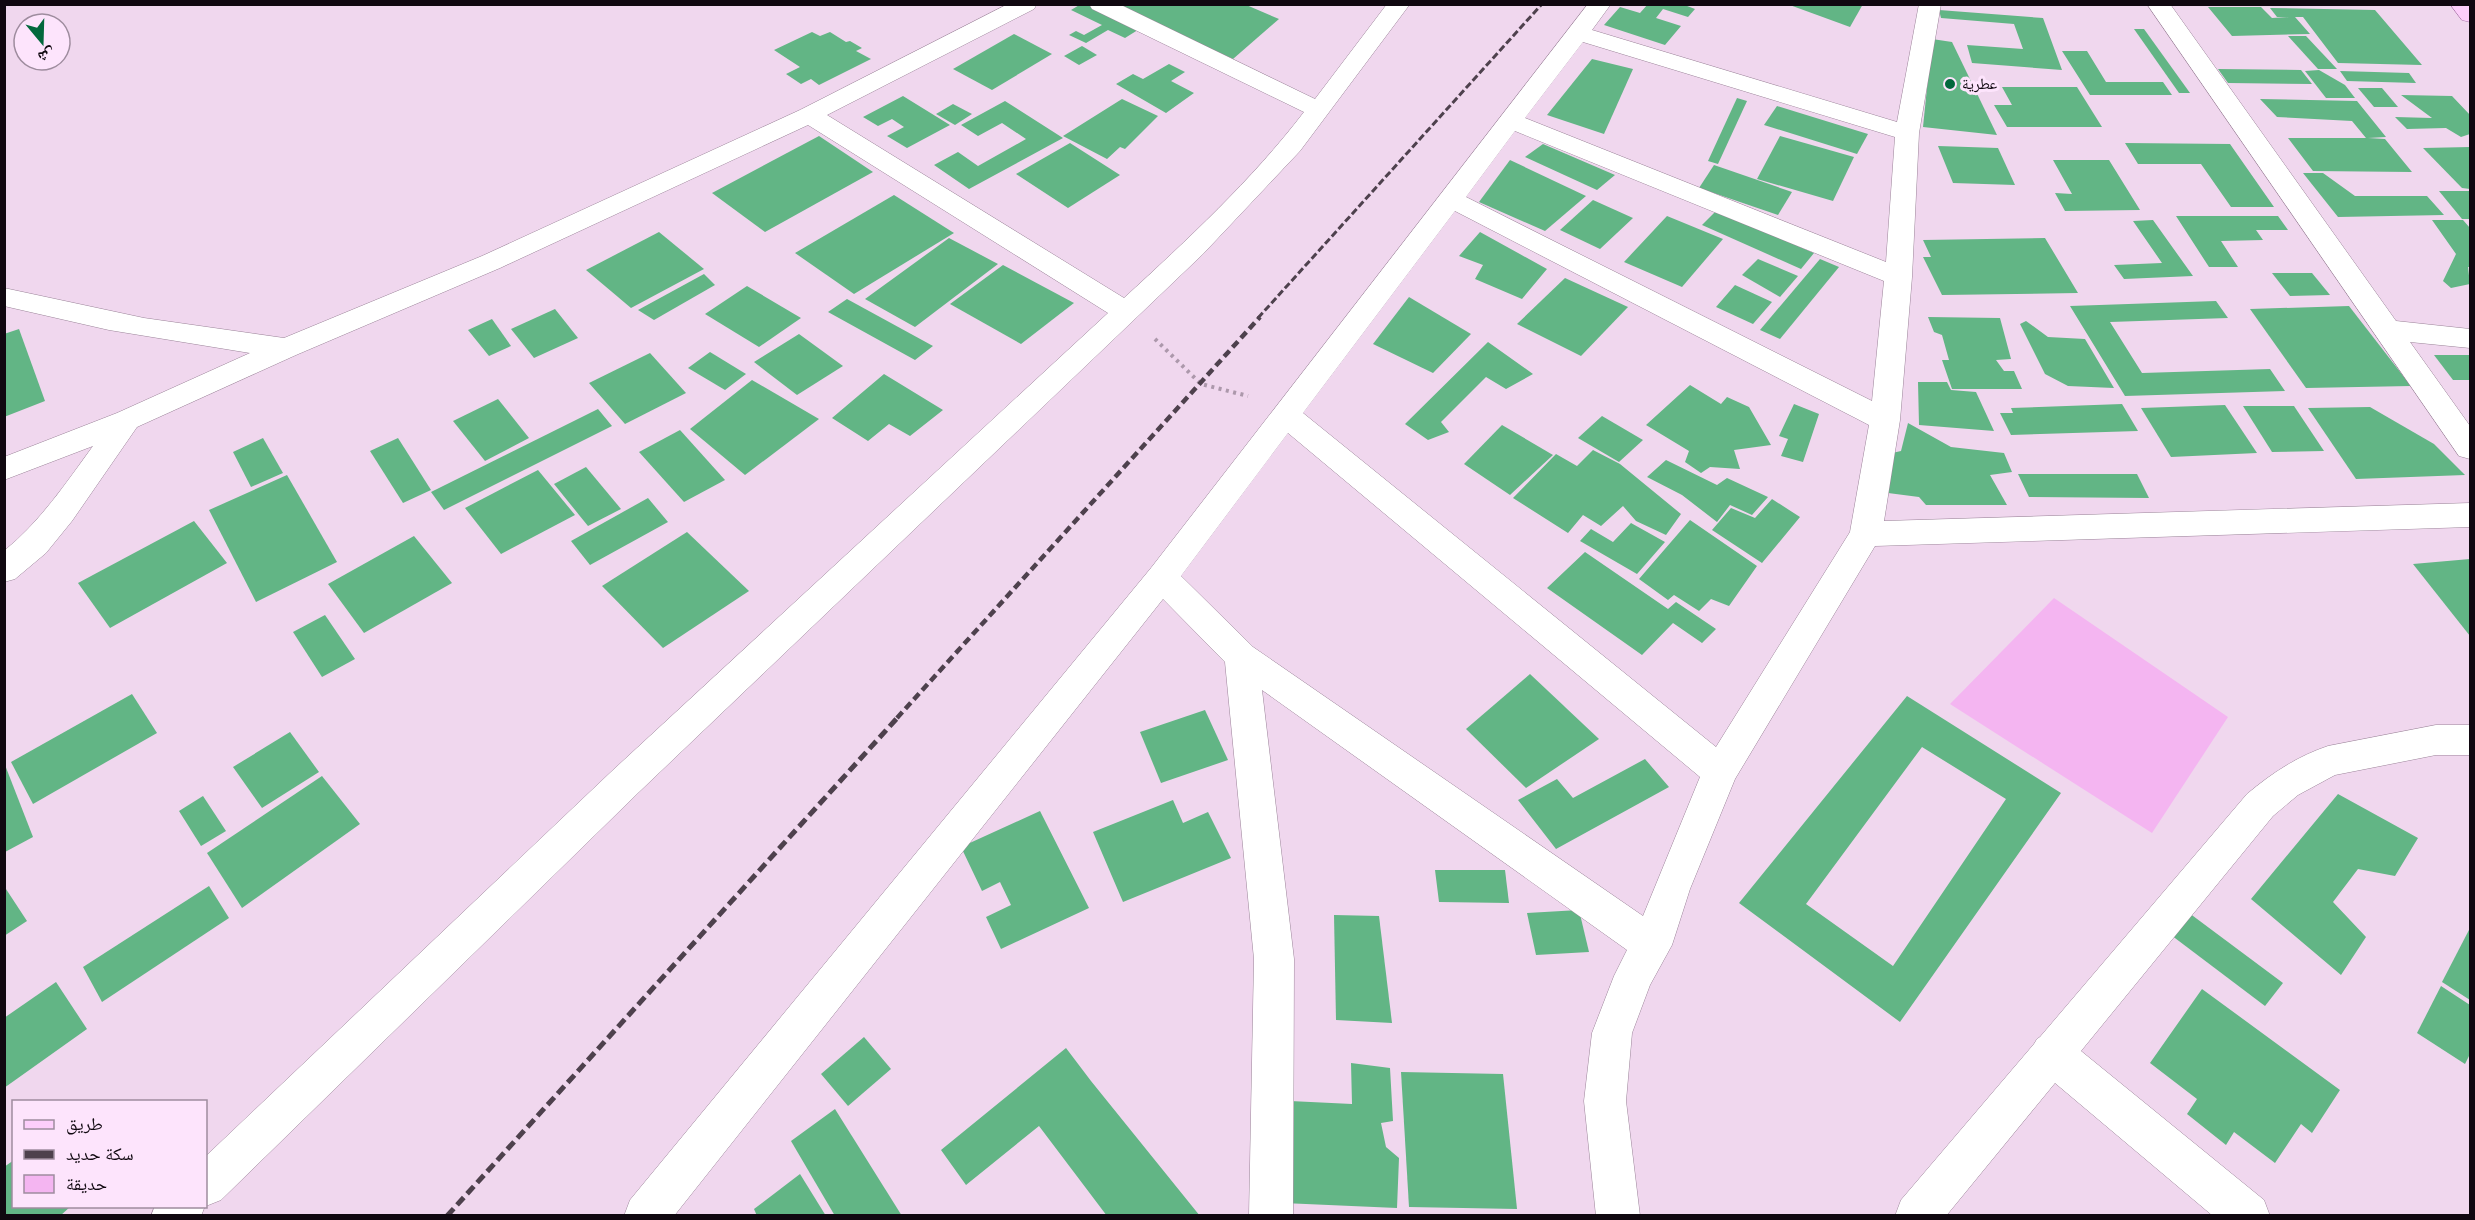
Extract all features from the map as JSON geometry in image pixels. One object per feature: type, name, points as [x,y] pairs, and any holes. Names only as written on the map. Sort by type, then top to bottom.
[{"type":"main road","points":[[2461,4],[2470,15]]},
{"type":"street","points":[[4,469],[127,420],[286,348],[491,262],[809,116],[1026,4]]},
{"type":"street","points":[[1100,4],[1319,110]]},
{"type":"street","points":[[207,1184],[625,782],[1194,248],[1291,146],[1400,4]]},
{"type":"street","points":[[646,1215],[1162,577],[1600,4]]},
{"type":"street","points":[[1618,1215],[1605,1101],[1612,1033],[1634,976],[1652,945],[1671,889],[1720,772],[1866,534],[1885,420],[1898,277],[1907,133],[1930,4]]},
{"type":"street","points":[[2158,4],[2470,448]]},
{"type":"street","points":[[1578,33],[1907,133]]},
{"type":"street","points":[[809,116],[1125,311]]},
{"type":"street","points":[[1511,121],[1898,277]]},
{"type":"street","points":[[1451,199],[1885,420]]},
{"type":"street","points":[[4,297],[101,320],[189,336],[286,348]]},
{"type":"street","points":[[2388,330],[2470,338]]},
{"type":"street","points":[[1286,415],[1720,772]]},
{"type":"street","points":[[4,570],[35,544],[61,513],[127,420]]},
{"type":"street","points":[[1866,534],[2470,515]]},
{"type":"street","points":[[1162,577],[1241,657],[1652,945]]},
{"type":"street","points":[[1241,657],[1274,959],[1271,1215]]},
{"type":"street","points":[[1917,1215],[2260,805],[2285,784],[2328,761],[2436,740],[2470,740]]},
{"type":"street","points":[[2051,1053],[2248,1215]]},
{"type":"path","points":[[1125,311],[1201,384],[1248,396],[1286,415]]},
{"type":"green space","points":[[2054,598],[2228,717],[2152,833],[1950,704]]},
{"type":"building","points":[[1081,4],[1090,4],[1141,28],[1125,38],[1108,30],[1086,43],[1069,35],[1076,31],[1084,35],[1102,25],[1071,10]]},
{"type":"building","points":[[1113,4],[1244,4],[1279,19],[1233,59]]},
{"type":"building","points":[[1648,4],[1682,4],[1695,9],[1688,17],[1663,9],[1656,18],[1681,26],[1665,45],[1604,25],[1620,7],[1640,13]]},
{"type":"building","points":[[1787,4],[1863,4],[1850,27]]},
{"type":"building","points":[[2208,7],[2261,7],[2272,18],[2289,17],[2277,17],[2270,8],[2375,10],[2422,65],[2338,63],[2303,17],[2295,17],[2310,34],[2232,36]]},
{"type":"building","points":[[1939,10],[2043,18],[2062,70],[1972,63],[1967,45],[2023,49],[2014,24],[1941,18]]},
{"type":"building","points":[[2134,29],[2144,29],[2190,93],[2179,93]]},
{"type":"building","points":[[812,32],[820,36],[830,32],[846,42],[850,41],[862,48],[856,51],[871,59],[819,85],[811,79],[801,84],[786,74],[800,67],[774,50]]},
{"type":"building","points":[[1014,34],[1052,54],[992,90],[953,69]]},
{"type":"building","points":[[2288,36],[2306,36],[2337,69],[2318,69]]},
{"type":"building","name":"عطرية","points":[[1932,39],[1952,42],[1997,135],[1923,127]]},
{"type":"building","points":[[1082,46],[1097,55],[1079,65],[1064,56]]},
{"type":"building","points":[[2062,51],[2087,51],[2106,82],[2163,82],[2172,95],[2090,95]]},
{"type":"building","points":[[1592,59],[1633,69],[1604,134],[1547,115]]},
{"type":"building","points":[[1169,64],[1185,72],[1171,81],[1194,93],[1166,113],[1116,84],[1133,74],[1143,79]]},
{"type":"building","points":[[2218,69],[2301,70],[2312,84],[2228,83]]},
{"type":"building","points":[[2319,70],[2345,85],[2355,98],[2326,98],[2305,71]]},
{"type":"building","points":[[2340,71],[2409,73],[2416,83],[2347,81]]},
{"type":"building","points":[[2002,87],[2077,87],[2102,127],[2007,127],[1994,105],[2012,105]]},
{"type":"building","points":[[2358,88],[2382,88],[2398,107],[2374,107]]},
{"type":"building","points":[[2401,95],[2452,96],[2470,115],[2470,134],[2461,137],[2446,128],[2407,129],[2395,117],[2432,118]]},
{"type":"building","points":[[903,96],[950,125],[907,148],[887,136],[904,127],[892,119],[878,126],[863,117]]},
{"type":"building","points":[[1737,98],[1747,101],[1718,164],[1708,161]]},
{"type":"building","points":[[1122,99],[1158,116],[1125,149],[1120,147],[1107,159],[1063,136]]},
{"type":"building","points":[[2260,99],[2357,101],[2386,137],[2368,138],[2385,139],[2412,172],[2313,171],[2288,138],[2366,138],[2352,121],[2277,117]]},
{"type":"building","points":[[1005,101],[1063,138],[969,189],[934,165],[958,152],[978,166],[1026,139],[1002,123],[978,136],[961,125]]},
{"type":"building","points":[[953,104],[972,114],[955,125],[936,114]]},
{"type":"building","points":[[1777,106],[1868,134],[1857,154],[1764,125]]},
{"type":"building","points":[[819,136],[873,172],[765,232],[712,193]]},
{"type":"building","points":[[1780,136],[1854,157],[1833,201],[1757,179]]},
{"type":"building","points":[[1070,143],[1120,175],[1068,208],[1016,174]]},
{"type":"building","points":[[2125,143],[2230,144],[2274,207],[2231,207],[2201,164],[2138,164]]},
{"type":"building","points":[[1543,144],[1615,175],[1597,190],[1525,157]]},
{"type":"building","points":[[1938,146],[1998,148],[2015,185],[1953,183]]},
{"type":"building","points":[[2470,147],[2470,189],[2462,188],[2423,148]]},
{"type":"building","points":[[1510,160],[1586,196],[1545,231],[1479,202]]},
{"type":"building","points":[[2053,160],[2109,160],[2140,210],[2065,211],[2055,193],[2072,194]]},
{"type":"building","points":[[1714,165],[1792,192],[1778,215],[1699,188]]},
{"type":"building","points":[[2303,173],[2323,173],[2355,196],[2427,196],[2444,215],[2338,217]]},
{"type":"building","points":[[2439,191],[2470,191],[2470,219],[2462,219]]},
{"type":"building","points":[[894,195],[954,233],[854,294],[795,253]]},
{"type":"building","points":[[1593,200],[1633,218],[1600,249],[1560,230]]},
{"type":"building","points":[[1716,211],[1814,253],[1801,269],[1702,225]]},
{"type":"building","points":[[1667,216],[1723,239],[1682,287],[1624,262]]},
{"type":"building","points":[[2176,216],[2278,216],[2288,230],[2256,230],[2263,240],[2221,241],[2238,267],[2209,267]]},
{"type":"building","points":[[2153,220],[2193,276],[2124,279],[2114,265],[2162,263],[2133,221]]},
{"type":"building","points":[[2432,220],[2463,220],[2470,228],[2470,267],[2468,267],[2470,284],[2451,288],[2443,281],[2456,254]]},
{"type":"building","points":[[659,232],[704,269],[631,308],[586,270]]},
{"type":"building","points":[[1480,232],[1547,269],[1522,299],[1475,279],[1483,265],[1459,256]]},
{"type":"building","points":[[949,238],[998,264],[915,327],[865,299]]},
{"type":"building","points":[[2045,238],[2078,293],[1942,295],[1923,257],[1931,257],[1923,240]]},
{"type":"building","points":[[1758,259],[1798,276],[1780,297],[1742,275]]},
{"type":"building","points":[[1820,259],[1839,267],[1780,339],[1760,330]]},
{"type":"building","points":[[1003,265],[1074,303],[1021,344],[950,304]]},
{"type":"building","points":[[2272,273],[2312,273],[2330,295],[2290,296]]},
{"type":"building","points":[[704,274],[715,285],[654,320],[638,310]]},
{"type":"building","points":[[1565,278],[1628,307],[1581,356],[1517,324]]},
{"type":"building","points":[[1735,285],[1772,302],[1753,324],[1716,307]]},
{"type":"building","points":[[747,286],[801,318],[759,347],[705,314]]},
{"type":"building","points":[[1409,297],[1471,334],[1433,373],[1373,344]]},
{"type":"building","points":[[847,299],[933,346],[915,360],[828,312]]},
{"type":"building","points":[[2216,301],[2228,318],[2110,322],[2142,373],[2270,369],[2285,391],[2125,396],[2070,306]]},
{"type":"building","points":[[2349,306],[2411,386],[2306,388],[2250,309]]},
{"type":"building","points":[[555,309],[578,338],[534,358],[511,329]]},
{"type":"building","points":[[1928,317],[2000,318],[2011,359],[1996,360],[2004,371],[2014,371],[2022,389],[1952,389],[1942,360],[1949,360],[1942,335],[1934,332]]},
{"type":"building","points":[[492,319],[511,346],[489,356],[468,330]]},
{"type":"building","points":[[2026,321],[2048,337],[2085,339],[2114,388],[2068,386],[2045,374],[2020,324]]},
{"type":"building","points":[[19,329],[45,401],[4,417],[4,334]]},
{"type":"building","points":[[799,334],[843,366],[797,395],[754,362]]},
{"type":"building","points":[[1488,342],[1533,374],[1506,389],[1486,377],[1441,422],[1449,432],[1428,440],[1405,424]]},
{"type":"building","points":[[710,352],[746,374],[725,390],[688,368]]},
{"type":"building","points":[[650,353],[686,393],[625,424],[589,383]]},
{"type":"building","points":[[2434,355],[2470,355],[2470,380],[2453,380]]},
{"type":"building","points":[[884,374],[943,410],[910,436],[889,424],[868,441],[832,418]]},
{"type":"building","points":[[752,380],[819,419],[745,475],[690,429]]},
{"type":"building","points":[[1918,382],[1947,382],[1951,390],[1976,392],[1994,431],[1919,425]]},
{"type":"building","points":[[1690,385],[1721,404],[1727,397],[1749,407],[1771,445],[1734,450],[1740,469],[1710,467],[1701,473],[1685,462],[1689,451],[1646,425]]},
{"type":"building","points":[[498,399],[529,438],[485,461],[453,421]]},
{"type":"building","points":[[1794,404],[1819,414],[1803,462],[1781,456],[1788,439],[1779,436]]},
{"type":"building","points":[[2122,404],[2138,431],[2011,435],[2000,413],[2013,413],[2011,408]]},
{"type":"building","points":[[2225,405],[2257,453],[2171,457],[2141,408]]},
{"type":"building","points":[[2243,406],[2294,406],[2324,451],[2272,452]]},
{"type":"building","points":[[2370,407],[2434,444],[2465,475],[2356,479],[2308,408]]},
{"type":"building","points":[[598,409],[612,426],[444,510],[431,492]]},
{"type":"building","points":[[1602,416],[1643,440],[1619,462],[1578,438]]},
{"type":"building","points":[[1908,423],[1951,447],[2004,453],[2012,472],[1990,475],[2007,505],[1926,505],[1919,497],[1888,493],[1892,453],[1901,451]]},
{"type":"building","points":[[1502,425],[1553,455],[1510,495],[1464,464]]},
{"type":"building","points":[[680,430],[725,480],[684,502],[639,452]]},
{"type":"building","points":[[263,438],[283,473],[251,487],[233,452]]},
{"type":"building","points":[[398,438],[431,490],[403,503],[370,451]]},
{"type":"building","points":[[1593,450],[1620,464],[1681,514],[1666,535],[1636,521],[1623,506],[1601,526],[1583,515],[1568,533],[1513,498],[1556,454],[1577,466]]},
{"type":"building","points":[[1666,460],[1717,485],[1727,478],[1768,497],[1752,515],[1730,505],[1717,522],[1682,495],[1647,477]]},
{"type":"building","points":[[586,467],[621,509],[588,526],[554,484]]},
{"type":"building","points":[[538,470],[575,515],[501,554],[465,508]]},
{"type":"building","points":[[2018,474],[2137,474],[2149,498],[2029,497]]},
{"type":"building","points":[[287,475],[337,562],[256,602],[209,510]]},
{"type":"building","points":[[648,498],[668,522],[590,565],[571,541]]},
{"type":"building","points":[[1772,499],[1800,517],[1762,563],[1712,530],[1731,508],[1755,518]]},
{"type":"building","points":[[1690,520],[1757,566],[1729,606],[1711,599],[1699,611],[1674,595],[1668,600],[1639,579]]},
{"type":"building","points":[[194,521],[227,563],[110,628],[78,583]]},
{"type":"building","points":[[1631,523],[1665,542],[1637,574],[1580,541],[1591,529],[1613,542]]},
{"type":"building","points":[[687,532],[749,591],[663,648],[602,586]]},
{"type":"building","points":[[414,536],[452,583],[364,633],[328,584]]},
{"type":"building","points":[[1585,552],[1668,609],[1676,602],[1716,629],[1702,643],[1673,623],[1642,655],[1547,588]]},
{"type":"building","points":[[2470,559],[2470,636],[2413,564]]},
{"type":"building","points":[[325,615],[355,659],[322,677],[293,632]]},
{"type":"building","points":[[1530,674],[1599,739],[1526,788],[1466,729]]},
{"type":"building","points":[[132,694],[157,733],[33,804],[11,762]]},
{"type":"building","points":[[1907,696],[2061,793],[1900,1022],[1739,903]],"holes":[[[1922,747],[2006,799],[1893,966],[1806,904]]]},
{"type":"building","points":[[1205,710],[1228,760],[1161,783],[1140,732]]},
{"type":"building","points":[[290,732],[319,772],[262,808],[233,767]]},
{"type":"building","points":[[1645,759],[1669,787],[1556,849],[1518,800],[1557,779],[1573,798]]},
{"type":"building","points":[[5,765],[33,837],[5,852]]},
{"type":"building","points":[[322,776],[360,824],[242,908],[207,853]]},
{"type":"building","points":[[2338,794],[2418,838],[2395,876],[2358,869],[2333,902],[2366,937],[2341,975],[2251,899]]},
{"type":"building","points":[[203,796],[226,831],[201,846],[179,811]]},
{"type":"building","points":[[1173,800],[1183,823],[1208,812],[1231,858],[1123,902],[1093,832]]},
{"type":"building","points":[[1040,811],[1089,908],[1001,949],[986,917],[1011,905],[1000,882],[982,891],[961,847]]},
{"type":"building","points":[[1435,870],[1505,870],[1509,903],[1439,902]]},
{"type":"building","points":[[4,886],[27,921],[4,936]]},
{"type":"building","points":[[209,886],[229,918],[102,1002],[83,967]]},
{"type":"building","points":[[2181,907],[2283,983],[2265,1006],[2163,929]]},
{"type":"building","points":[[1579,910],[1589,952],[1536,955],[1527,913]]},
{"type":"building","points":[[1334,915],[1379,916],[1392,1023],[1336,1020]]},
{"type":"building","points":[[2470,928],[2470,1000],[2442,982]]},
{"type":"building","points":[[56,982],[87,1029],[4,1088],[4,1018]]},
{"type":"building","points":[[2441,986],[2470,1005],[2470,1054],[2465,1064],[2417,1033]]},
{"type":"building","points":[[2202,989],[2340,1090],[2312,1133],[2301,1124],[2275,1163],[2234,1132],[2226,1145],[2187,1114],[2197,1099],[2150,1063]]},
{"type":"building","points":[[864,1037],[891,1069],[848,1106],[821,1074]]},
{"type":"building","points":[[1066,1048],[1200,1216],[1107,1216],[1039,1126],[966,1185],[941,1150]]},
{"type":"building","points":[[1351,1063],[1390,1068],[1393,1121],[1381,1123],[1386,1147],[1399,1158],[1397,1208],[1283,1203],[1290,1101],[1352,1104]]},
{"type":"building","points":[[1401,1072],[1503,1074],[1517,1209],[1409,1207]]},
{"type":"building","points":[[835,1109],[902,1216],[835,1216],[791,1141]]},
{"type":"building","points":[[12,1161],[12,1208],[69,1208],[60,1216],[4,1216],[4,1167]]},
{"type":"building","points":[[800,1174],[826,1216],[757,1216],[754,1209]]},
{"type":"railway","points":[[1258,318],[1542,4]]},
{"type":"railway","points":[[897,718],[1260,317]]},
{"type":"railway","points":[[447,1216],[899,716]]},
{"type":"place","name":"عطرية","points":[[1950,84]]}]
